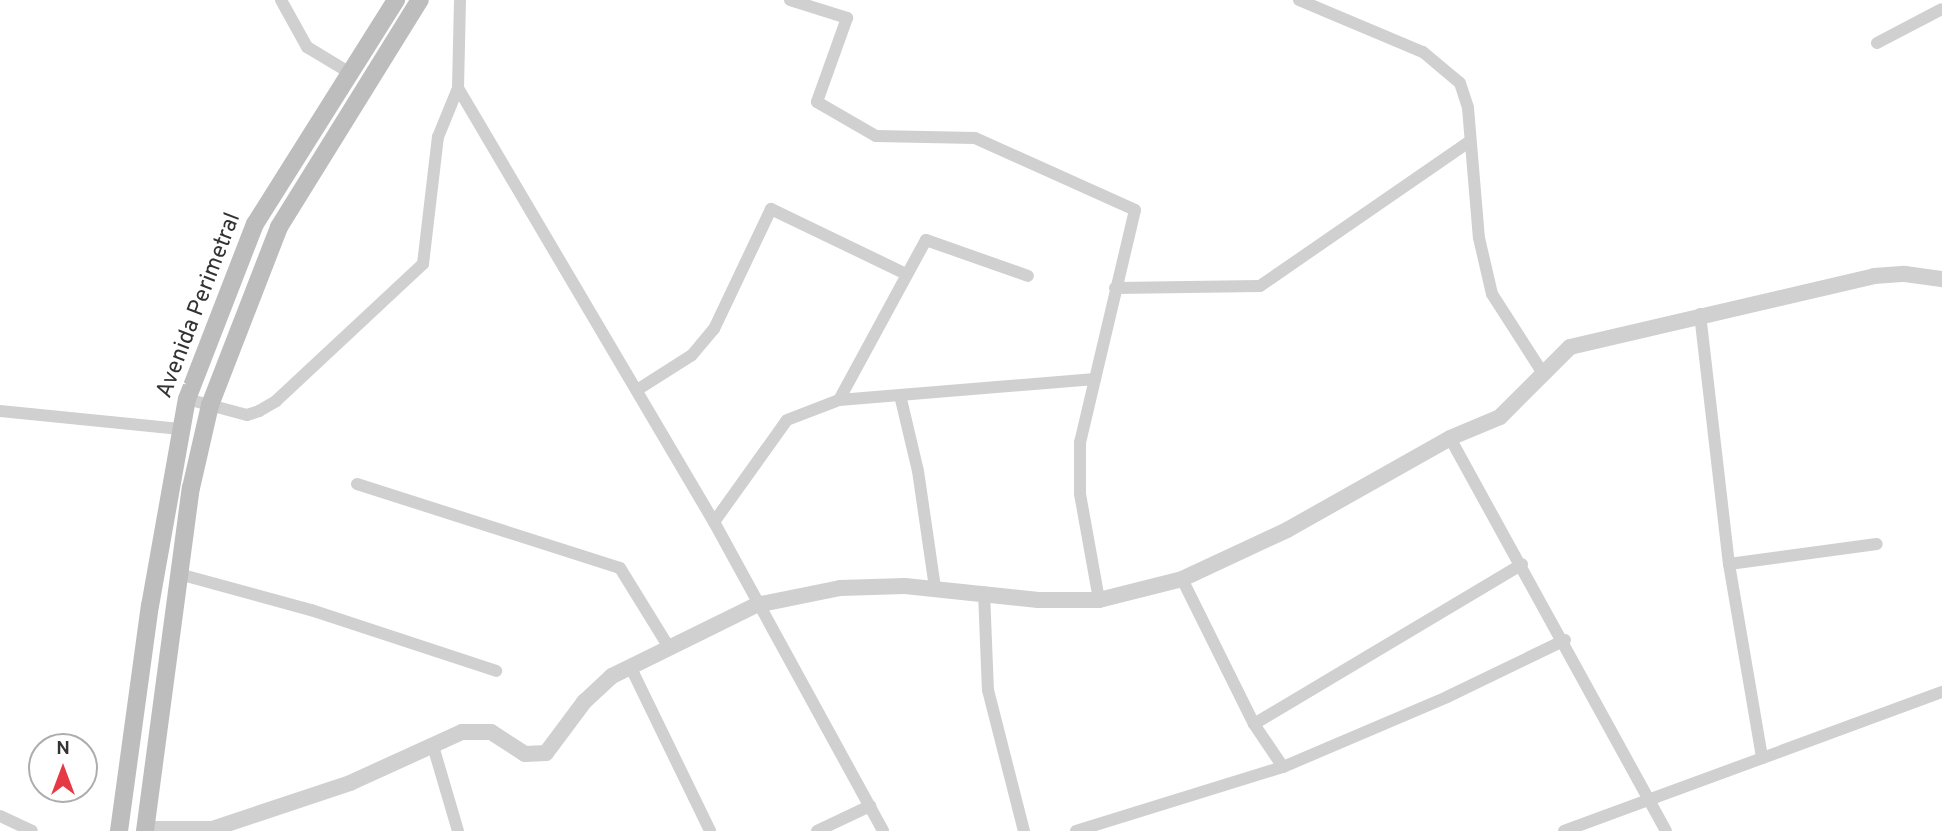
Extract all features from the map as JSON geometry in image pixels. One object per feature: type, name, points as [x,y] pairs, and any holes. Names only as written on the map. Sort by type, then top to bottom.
[{"type":"main road","name":"Avenida Perimetral","points":[[119,831],[150,606],[187,399],[255,224],[352,74],[396,0]]},
{"type":"main road","name":"Avenida Perimetral","points":[[146,830],[179,574],[209,405],[279,227],[420,0]]},
{"type":"street","points":[[281,0],[307,47],[352,74]]},
{"type":"street","points":[[187,399],[247,415],[276,401],[423,264],[438,137],[458,89],[460,0]]},
{"type":"street","points":[[790,0],[847,18],[817,102],[876,136],[975,138],[1135,210],[1080,442],[1080,494],[1099,600]]},
{"type":"street","points":[[1300,0],[1423,52],[1446,68],[1460,83],[1471,141],[1479,238],[1492,294],[1542,372]]},
{"type":"street","points":[[1877,43],[1942,9]]},
{"type":"street","points":[[458,89],[713,522],[756,605],[883,831]]},
{"type":"street","points":[[1115,288],[1260,286],[1471,141]]},
{"type":"street","points":[[637,390],[692,355],[713,329],[771,209],[906,274]]},
{"type":"street","points":[[839,400],[926,240],[1028,276]]},
{"type":"street","points":[[146,830],[207,830],[350,783],[462,732],[491,732],[525,754],[547,753],[597,687],[756,605],[840,588],[935,588],[1038,600],[1099,600],[1182,579],[1287,530],[1450,438],[1500,418],[1542,372],[1570,347],[1700,314],[1874,276],[1942,279]]},
{"type":"street","points":[[1700,314],[1729,564],[1762,758]]},
{"type":"street","points":[[713,522],[787,420],[839,400],[1095,379]]},
{"type":"street","points":[[900,395],[918,471],[935,588]]},
{"type":"street","points":[[0,411],[180,429]]},
{"type":"street","points":[[1450,438],[1565,640],[1666,831]]},
{"type":"street","points":[[357,484],[620,568],[670,649]]},
{"type":"street","points":[[1729,564],[1877,544]]},
{"type":"street","points":[[1254,724],[1522,564]]},
{"type":"street","points":[[179,574],[311,610],[496,670]]},
{"type":"street","points":[[1182,579],[1254,724],[1283,767]]},
{"type":"street","points":[[984,592],[988,690],[1024,831]]},
{"type":"street","points":[[1076,831],[1283,767],[1447,697],[1565,640]]},
{"type":"street","points":[[631,668],[710,831]]},
{"type":"street","points":[[1564,831],[1942,692]]},
{"type":"street","points":[[433,746],[458,831]]},
{"type":"street","points":[[817,831],[870,806]]},
{"type":"street","points":[[0,816],[32,831]]}]
